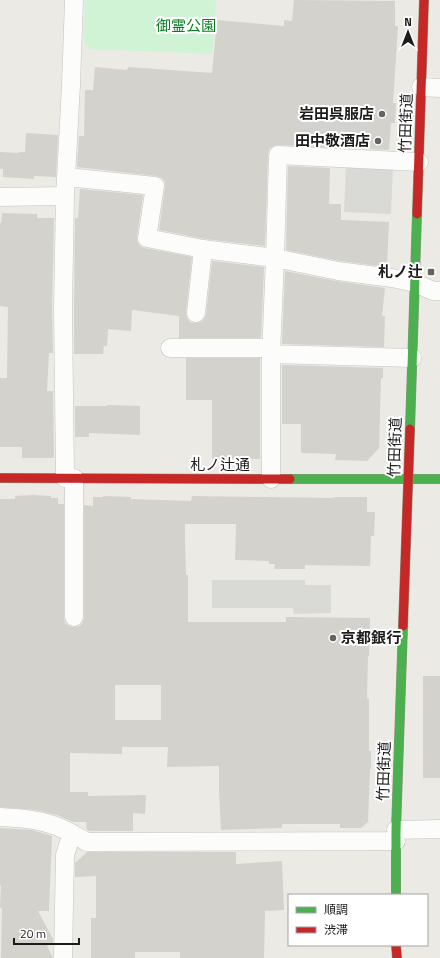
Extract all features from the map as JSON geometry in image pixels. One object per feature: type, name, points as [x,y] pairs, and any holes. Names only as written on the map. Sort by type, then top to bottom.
[{"type":"main road","name":"竹田街道","points":[[396,894],[396,836],[424,0]]},
{"type":"main road","name":"札ノ辻通","points":[[0,478],[440,479]]},
{"type":"main road","points":[[396,946],[396,958]]},
{"type":"street","points":[[74,0],[63,309],[74,617]]},
{"type":"street","points":[[422,87],[440,88]]},
{"type":"street","points":[[271,479],[271,351],[278,156],[419,162]]},
{"type":"street","points":[[67,177],[155,186],[147,238],[203,249],[275,258],[338,271],[392,278],[415,283],[433,291],[440,291]]},
{"type":"street","points":[[0,197],[66,196]]},
{"type":"street","points":[[196,313],[203,249]]},
{"type":"street","points":[[170,348],[412,358]]},
{"type":"street","points":[[0,816],[26,818],[54,825],[87,842],[396,836],[440,829]]},
{"type":"street","points":[[63,958],[65,855],[72,833]]},
{"type":"green space","name":"御霊公園","points":[[85,0],[216,0],[212,54],[90,49],[84,42]]},
{"type":"shaded area","points":[[346,163],[393,165],[391,214],[344,212]]},
{"type":"shaded area","points":[[212,580],[305,580],[305,585],[331,585],[331,613],[294,614],[293,608],[212,608]]},
{"type":"building","points":[[294,0],[395,1],[395,26],[398,26],[393,103],[396,103],[395,123],[391,123],[389,150],[279,145],[269,149],[265,246],[205,239],[159,230],[165,188],[165,182],[162,178],[156,176],[77,167],[79,136],[84,136],[85,90],[93,90],[95,67],[127,70],[128,67],[212,73],[217,20],[284,26],[284,20],[292,21]]},
{"type":"building","points":[[26,133],[58,135],[56,177],[34,176],[34,179],[3,177],[3,169],[0,169],[0,152],[25,152]]},
{"type":"building","points":[[288,166],[330,168],[329,204],[341,204],[341,220],[389,222],[387,267],[340,261],[286,250]]},
{"type":"building","points":[[80,189],[143,195],[137,236],[137,241],[140,246],[192,257],[186,312],[187,318],[190,322],[201,322],[206,315],[212,261],[264,267],[261,338],[179,338],[179,316],[132,310],[131,331],[108,329],[107,346],[104,346],[103,354],[74,354],[75,218],[78,218]]},
{"type":"building","points":[[2,213],[37,214],[37,218],[54,218],[52,309],[53,353],[49,353],[47,391],[53,391],[53,458],[22,458],[22,447],[0,447],[0,378],[7,378],[8,307],[0,306],[0,223]]},
{"type":"building","points":[[285,271],[336,281],[385,288],[382,316],[385,316],[384,347],[282,344]]},
{"type":"building","points":[[186,358],[260,358],[260,459],[212,459],[212,400],[186,400]]},
{"type":"building","points":[[282,365],[383,368],[383,378],[381,378],[379,448],[367,461],[335,460],[336,454],[301,453],[301,424],[282,424]]},
{"type":"building","points":[[75,406],[140,406],[140,435],[89,433],[89,437],[75,437]]},
{"type":"building","points":[[15,496],[51,496],[51,498],[58,498],[58,504],[64,504],[64,617],[65,623],[74,627],[80,626],[84,617],[84,505],[93,506],[93,497],[131,497],[131,499],[191,501],[192,496],[367,497],[367,512],[375,512],[374,536],[371,536],[370,566],[305,565],[305,569],[274,569],[275,564],[269,564],[269,561],[235,560],[236,524],[185,524],[185,541],[186,575],[188,575],[188,622],[286,622],[286,617],[370,618],[367,699],[369,699],[369,751],[371,751],[371,769],[368,822],[361,828],[340,828],[340,824],[282,824],[282,828],[221,830],[219,766],[167,767],[168,747],[122,747],[122,754],[70,753],[70,792],[88,792],[88,796],[146,795],[145,814],[133,813],[133,831],[90,831],[87,830],[86,822],[73,822],[57,815],[35,810],[0,807],[0,499],[15,499]],"holes":[[[115,685],[161,685],[161,720],[115,720]]]},
{"type":"building","points":[[423,676],[440,676],[440,778],[423,778]]},
{"type":"building","points":[[0,828],[32,830],[52,836],[49,911],[38,911],[53,939],[53,943],[47,946],[53,958],[1,958],[2,908],[0,908]]},
{"type":"building","points":[[87,852],[236,852],[236,864],[282,861],[284,910],[265,911],[264,958],[180,958],[180,952],[135,952],[135,958],[91,958],[91,918],[96,918],[96,876],[75,877],[75,863]]},
{"type":"traffic: fast","points":[[410,429],[417,214]]},
{"type":"traffic: fast","points":[[290,479],[440,479]]},
{"type":"traffic: fast","points":[[396,894],[396,830],[403,626]]},
{"type":"traffic: jam","points":[[417,214],[424,0]]},
{"type":"traffic: jam","points":[[403,626],[410,429]]},
{"type":"traffic: jam","points":[[0,478],[290,479]]},
{"type":"traffic: jam","points":[[396,946],[397,958]]},
{"type":"place","name":"岩田呉服店","points":[[382,114]]},
{"type":"place","name":"田中敬酒店","points":[[378,141]]},
{"type":"place","name":"札ノ辻","points":[[431,272]]},
{"type":"place","name":"京都銀行","points":[[333,638]]}]
